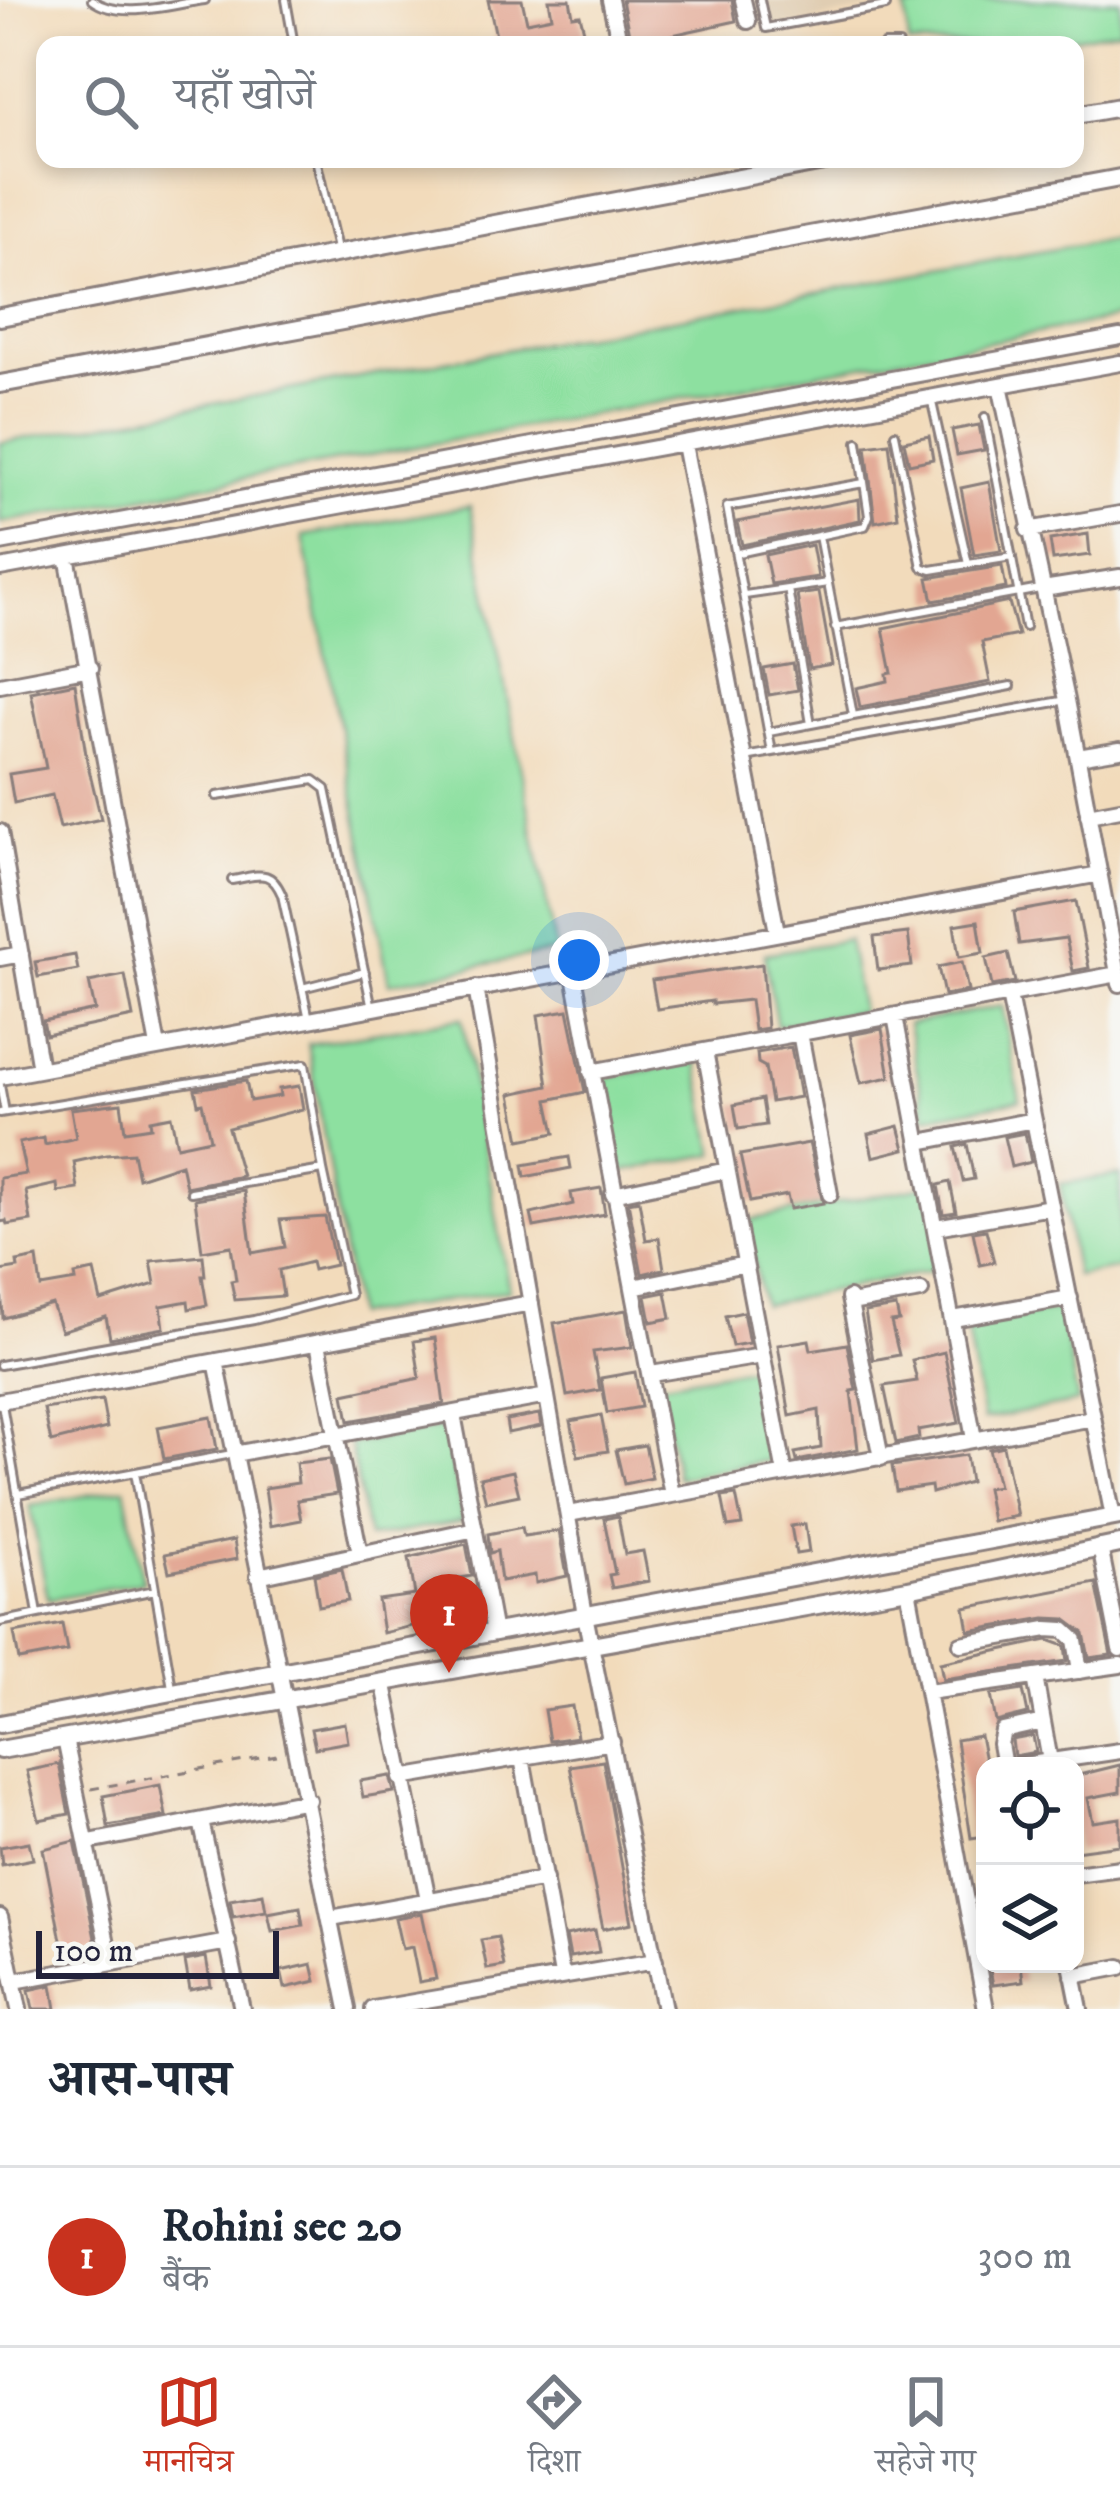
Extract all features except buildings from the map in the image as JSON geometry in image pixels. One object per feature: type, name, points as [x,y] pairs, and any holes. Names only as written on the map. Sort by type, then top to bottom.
[{"type":"street","points":[[610,0],[618,36]]},
{"type":"street","points":[[743,0],[748,20]]},
{"type":"street","points":[[1084,113],[1120,107]]},
{"type":"street","points":[[0,316],[791,168]]},
{"type":"street","points":[[0,384],[1120,178]]},
{"type":"street","points":[[0,543],[1120,337]]},
{"type":"street","points":[[0,568],[1120,363]]},
{"type":"street","points":[[591,1072],[1009,994],[1119,979],[1067,700],[1000,385]]},
{"type":"street","points":[[684,445],[777,932]]},
{"type":"street","points":[[1028,530],[1120,514]]},
{"type":"street","points":[[68,556],[158,1047]]},
{"type":"street","points":[[1043,589],[1120,577]]},
{"type":"street","points":[[0,685],[90,668]]},
{"type":"street","points":[[1078,757],[1120,750]]},
{"type":"street","points":[[1088,815],[1120,809]]},
{"type":"street","points":[[0,832],[40,1070]]},
{"type":"street","points":[[0,1081],[158,1047],[1100,874]]},
{"type":"street","points":[[0,958],[21,954]]},
{"type":"street","points":[[573,970],[672,1495]]},
{"type":"street","points":[[476,988],[585,1616],[664,2009]]},
{"type":"street","points":[[0,1724],[1117,1516],[1009,994]]},
{"type":"street","points":[[896,1016],[974,1438]]},
{"type":"street","points":[[800,1033],[830,1194]]},
{"type":"street","points":[[705,1051],[785,1474]]},
{"type":"street","points":[[920,1142],[1034,1120]]},
{"type":"street","points":[[613,1194],[727,1170]]},
{"type":"street","points":[[936,1227],[1051,1208]]},
{"type":"street","points":[[633,1287],[745,1264]]},
{"type":"street","points":[[881,1458],[850,1300],[921,1291]]},
{"type":"street","points":[[953,1319],[1070,1298]]},
{"type":"street","points":[[1,1401],[531,1304]]},
{"type":"street","points":[[318,1342],[360,1554]]},
{"type":"street","points":[[651,1374],[762,1356]]},
{"type":"street","points":[[216,1361],[348,2009]]},
{"type":"street","points":[[234,1454],[547,1396]]},
{"type":"street","points":[[453,1414],[494,1633]]},
{"type":"street","points":[[568,1514],[1094,1418]]},
{"type":"street","points":[[258,1576],[475,1529]]},
{"type":"street","points":[[0,1750],[908,1589],[1120,1544]]},
{"type":"street","points":[[1100,1547],[1120,1649]]},
{"type":"street","points":[[908,1589],[986,2009]]},
{"type":"street","points":[[961,1644],[1064,1630],[1075,1640],[1080,1671]]},
{"type":"street","points":[[928,1692],[1120,1665]]},
{"type":"street","points":[[1035,1677],[1049,1757]]},
{"type":"street","points":[[384,1685],[428,1899]]},
{"type":"street","points":[[1002,1757],[1003,1731],[1043,1722]]},
{"type":"street","points":[[65,1739],[112,1963]]},
{"type":"street","points":[[401,1778],[612,1742]]},
{"type":"street","points":[[1078,1757],[1120,1751]]},
{"type":"street","points":[[522,1758],[562,1976]]},
{"type":"street","points":[[88,1842],[308,1800]]},
{"type":"street","points":[[202,1822],[242,2009]]},
{"type":"street","points":[[1084,1873],[1120,1868]]},
{"type":"street","points":[[331,1918],[545,1879]]},
{"type":"street","points":[[967,1893],[976,1892]]},
{"type":"street","points":[[0,1917],[19,2009]]},
{"type":"street","points":[[14,1982],[228,1942]]},
{"type":"street","points":[[373,2009],[454,2001],[655,1961]]},
{"type":"street","points":[[1084,1969],[1120,1967]]},
{"type":"street","points":[[1073,1973],[1080,2009]]},
{"type":"lane","points":[[92,0],[110,10],[205,0]]},
{"type":"lane","points":[[286,0],[292,36]]},
{"type":"lane","points":[[760,0],[766,28],[886,6],[885,0]]},
{"type":"lane","points":[[318,168],[338,252]]},
{"type":"lane","points":[[931,398],[968,564]]},
{"type":"lane","points":[[985,417],[1025,627]]},
{"type":"lane","points":[[895,434],[922,567],[931,570],[1012,557]]},
{"type":"lane","points":[[737,553],[865,526],[869,516],[858,442]]},
{"type":"lane","points":[[772,752],[727,507],[865,483]]},
{"type":"lane","points":[[819,536],[853,716]]},
{"type":"lane","points":[[745,595],[827,583]]},
{"type":"lane","points":[[788,589],[812,724]]},
{"type":"lane","points":[[836,627],[1043,589]]},
{"type":"lane","points":[[769,732],[1011,686]]},
{"type":"lane","points":[[745,757],[1067,700]]},
{"type":"lane","points":[[217,796],[314,780],[326,789],[372,1008]]},
{"type":"lane","points":[[232,880],[266,874],[275,880],[283,895],[309,1019]]},
{"type":"lane","points":[[302,988],[365,972]]},
{"type":"lane","points":[[0,1081],[3,1113],[305,1064],[350,1295],[254,1320],[0,1365]]},
{"type":"lane","points":[[191,1192],[323,1170]]},
{"type":"lane","points":[[1,1401],[38,1614]]},
{"type":"lane","points":[[18,1494],[234,1454]]},
{"type":"lane","points":[[135,1472],[173,1692]]},
{"type":"lane","points":[[0,1622],[155,1590]]},
{"type":"path","points":[[77,1792],[296,1751]]},
{"type":"shaded area","points":[[766,0],[885,0],[886,6],[772,29]]},
{"type":"green space","points":[[956,0],[1120,0],[1120,29],[1083,36],[908,36],[906,9]]},
{"type":"green space","points":[[1120,237],[1120,318],[0,523],[0,443]]},
{"type":"green space","points":[[470,506],[556,951],[389,983],[303,536]]},
{"type":"green space","points":[[848,940],[861,1011],[777,1026],[764,954]]},
{"type":"green space","points":[[1002,1006],[1020,1100],[926,1117],[908,1024]]},
{"type":"green space","points":[[462,1018],[509,1290],[355,1316],[308,1044]]},
{"type":"green space","points":[[697,1061],[715,1154],[621,1172],[603,1078]]},
{"type":"green space","points":[[1120,1175],[1120,1268],[1076,1276],[1060,1184]]},
{"type":"green space","points":[[929,1185],[946,1268],[763,1305],[745,1221]]},
{"type":"green space","points":[[1060,1309],[1078,1402],[983,1420],[966,1326]]},
{"type":"green space","points":[[753,1367],[771,1460],[677,1478],[659,1384]]},
{"type":"green space","points":[[445,1427],[463,1521],[368,1538],[350,1445]]},
{"type":"green space","points":[[125,1488],[143,1582],[48,1599],[30,1506]]},
{"type":"place","name":"Rohini sec 20","points":[[449,1673]]}]
